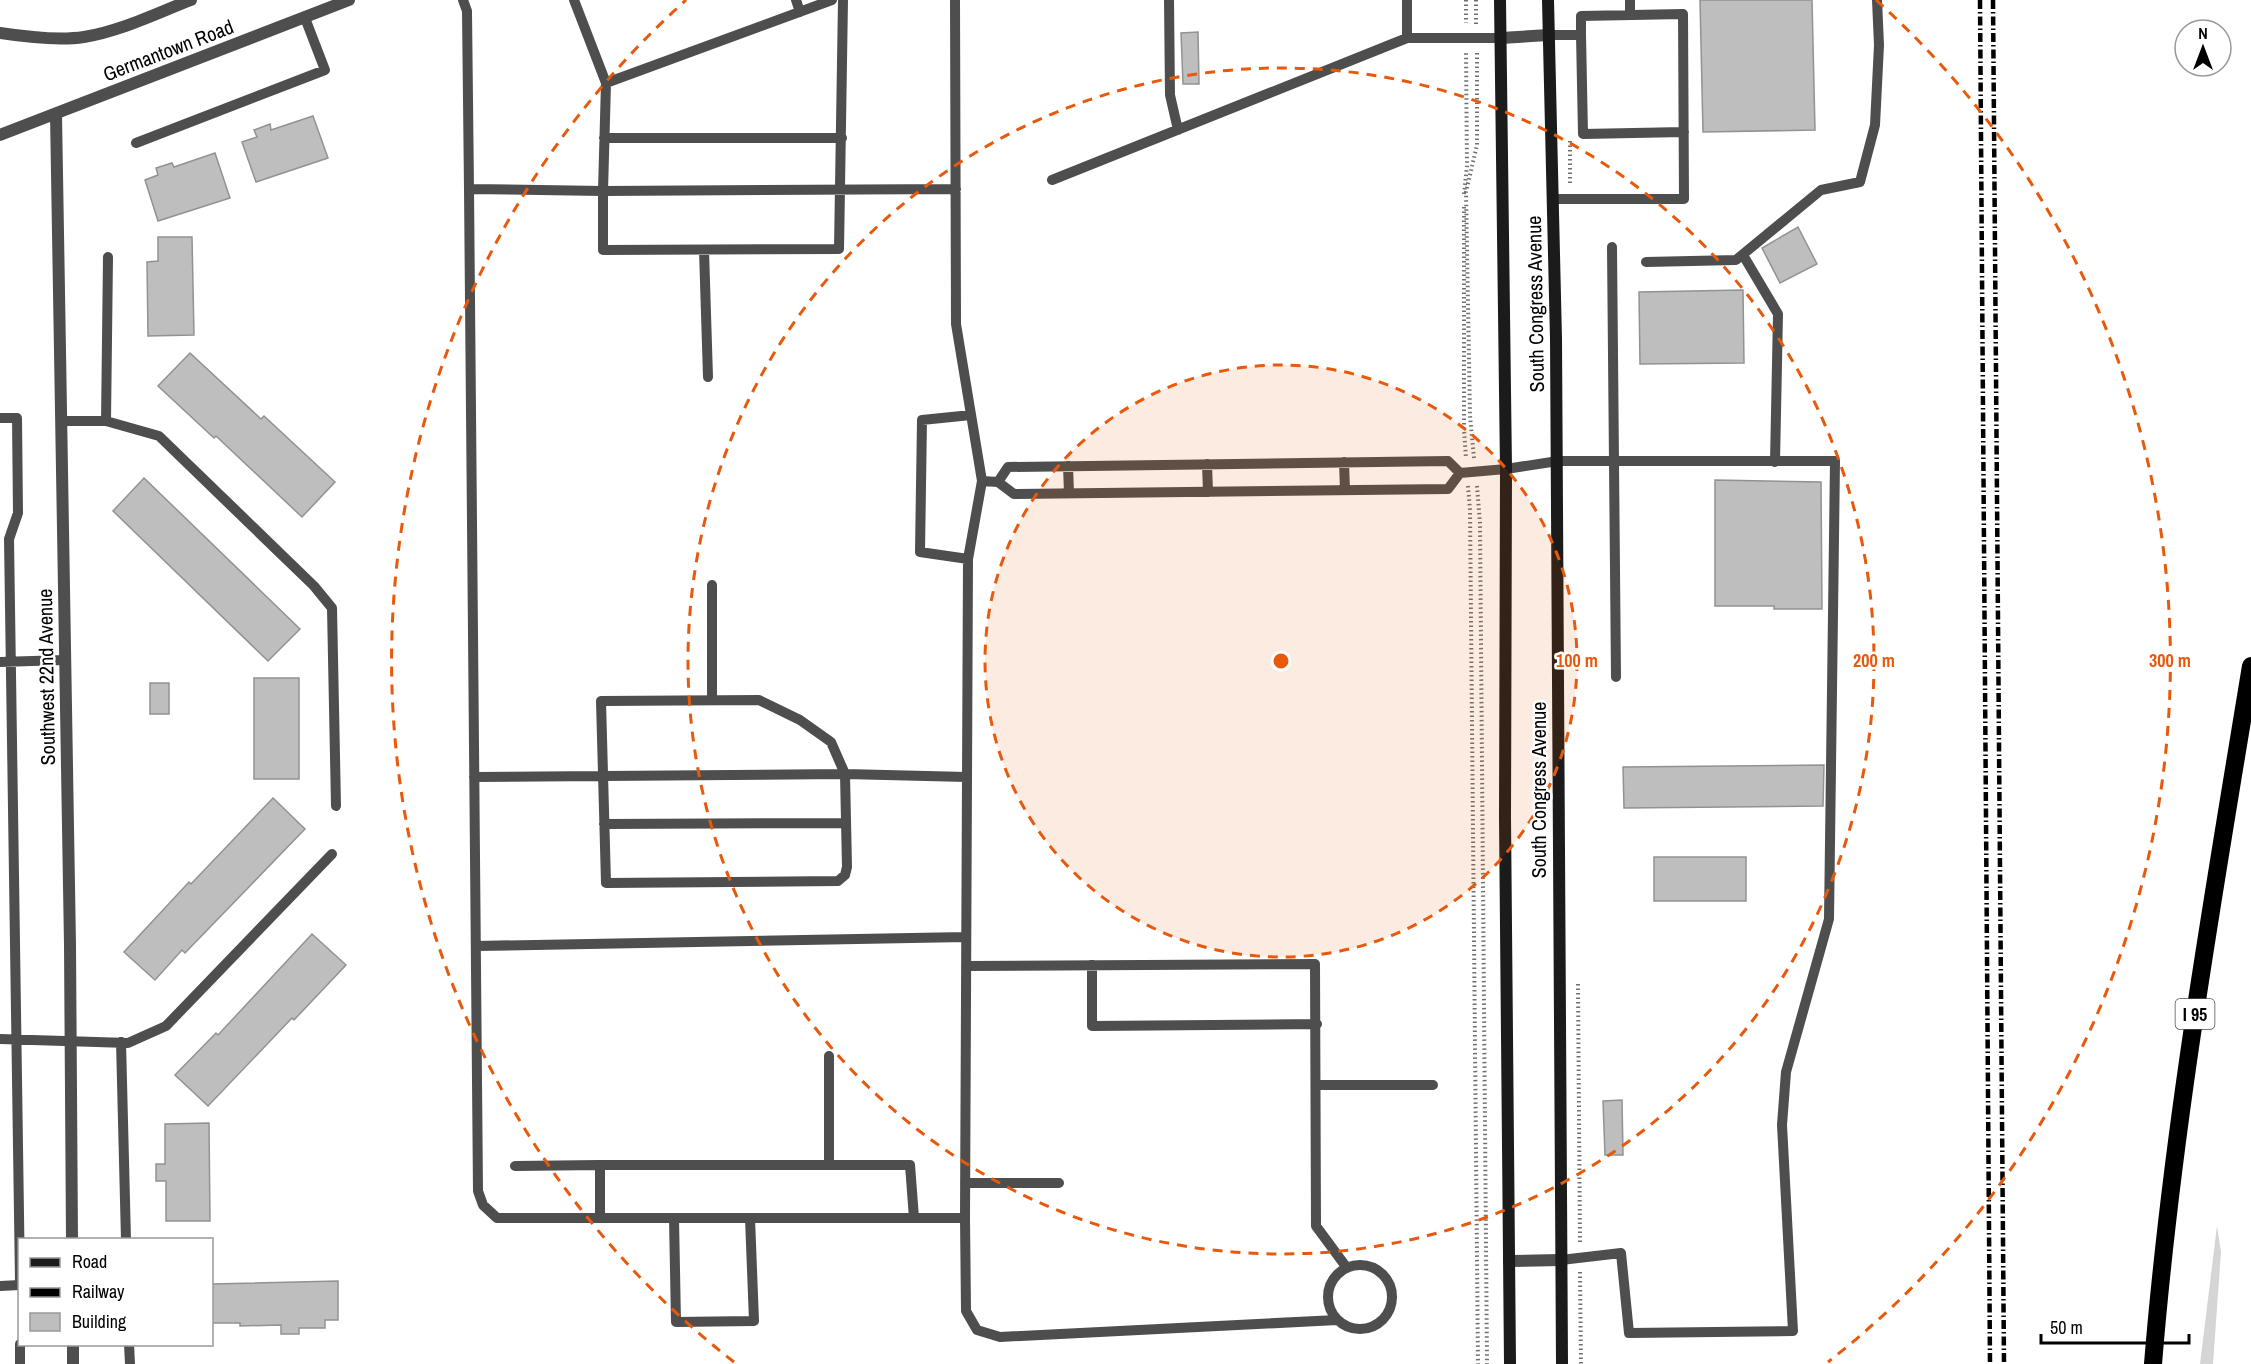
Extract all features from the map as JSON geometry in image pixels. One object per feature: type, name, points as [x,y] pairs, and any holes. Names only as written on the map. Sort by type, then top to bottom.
[{"type":"highway","name":"I 95","points":[[2153,1364],[2181,1110],[2251,666]]},
{"type":"main road","name":"South Congress Avenue","points":[[1500,0],[1506,469],[1505,818],[1509,1364]]},
{"type":"main road","name":"South Congress Avenue","points":[[1548,0],[1558,461],[1562,1364]]},
{"type":"street","points":[[0,33],[85,37],[115,29],[191,0]]},
{"type":"street","name":"Germantown Road","points":[[0,135],[349,0]]},
{"type":"street","points":[[1501,38],[1548,35]]},
{"type":"street","name":"Southwest 22nd Avenue","points":[[56,114],[72,1238]]},
{"type":"street","points":[[1509,1261],[1561,1260]]},
{"type":"street","points":[[73,1346],[73,1364]]},
{"type":"lane","points":[[463,0],[467,11],[478,1191],[483,1205],[497,1218],[965,1218]]},
{"type":"lane","points":[[574,0],[606,82],[603,250],[838,249],[843,0]]},
{"type":"lane","points":[[796,0],[800,12]]},
{"type":"lane","points":[[606,82],[832,0]]},
{"type":"lane","points":[[955,0],[956,324],[982,481],[968,559],[966,1311],[976,1330],[1000,1337],[1336,1320]]},
{"type":"lane","points":[[1169,0],[1170,95],[1178,130]]},
{"type":"lane","points":[[1407,0],[1407,38]]},
{"type":"lane","points":[[1630,0],[1630,15]]},
{"type":"lane","points":[[1646,262],[1736,260],[1821,190],[1860,182],[1875,125],[1880,45],[1877,0]]},
{"type":"lane","points":[[1552,200],[1684,199],[1684,132],[1683,14],[1581,16],[1583,134],[1684,132]]},
{"type":"lane","points":[[136,143],[326,70],[305,18]]},
{"type":"lane","points":[[1548,35],[1581,35]]},
{"type":"lane","points":[[1052,180],[1407,38],[1501,38]]},
{"type":"lane","points":[[604,138],[842,138]]},
{"type":"lane","points":[[469,189],[956,189]]},
{"type":"lane","points":[[1612,247],[1616,677]]},
{"type":"lane","points":[[704,250],[708,377]]},
{"type":"lane","points":[[1743,255],[1778,314],[1775,462]]},
{"type":"lane","points":[[106,421],[108,257]]},
{"type":"lane","points":[[968,559],[920,552],[922,420],[971,416]]},
{"type":"lane","points":[[0,418],[17,418],[18,513],[9,539],[5,661],[19,1238]]},
{"type":"lane","points":[[61,421],[106,421],[159,436],[314,586],[332,608],[336,806]]},
{"type":"lane","points":[[998,482],[1008,467],[1448,461],[1467,472],[1558,461],[1835,461],[1829,919],[1786,1072],[1782,1125],[1793,1331],[1629,1333],[1621,1253],[1561,1260]]},
{"type":"lane","points":[[1344,462],[1345,490]]},
{"type":"lane","points":[[1207,464],[1208,492]]},
{"type":"lane","points":[[1068,466],[1069,493]]},
{"type":"lane","points":[[982,481],[998,482],[1014,494],[1448,489],[1467,472]]},
{"type":"lane","points":[[712,585],[712,700]]},
{"type":"lane","points":[[5,661],[65,660]]},
{"type":"lane","points":[[712,700],[759,700],[800,720],[831,742],[845,774],[847,867],[845,875],[838,881],[606,883],[601,701],[712,700]]},
{"type":"lane","points":[[474,777],[602,774],[845,774],[967,777]]},
{"type":"lane","points":[[604,824],[846,823]]},
{"type":"lane","points":[[0,1040],[128,1043],[166,1026],[332,854]]},
{"type":"lane","points":[[476,946],[966,937]]},
{"type":"lane","points":[[966,966],[1315,964],[1316,1226],[1347,1268]]},
{"type":"lane","points":[[1092,965],[1092,1026],[1317,1024]]},
{"type":"lane","points":[[121,1042],[126,1238]]},
{"type":"lane","points":[[829,1056],[829,1165]]},
{"type":"lane","points":[[1316,1085],[1433,1085]]},
{"type":"lane","points":[[600,1165],[600,1218]]},
{"type":"lane","points":[[515,1166],[910,1165],[914,1218]]},
{"type":"lane","points":[[965,1183],[1059,1183]]},
{"type":"lane","points":[[674,1218],[676,1322],[754,1322],[750,1218]]},
{"type":"lane","points":[[1357,1265],[1367,1266],[1384,1276],[1390,1285],[1391,1307],[1386,1317],[1367,1329],[1356,1330],[1345,1326],[1336,1320],[1331,1311],[1328,1291],[1338,1274],[1347,1268],[1357,1265]]},
{"type":"lane","points":[[0,1286],[18,1283]]},
{"type":"lane","points":[[20,1346],[20,1364]]},
{"type":"lane","points":[[129,1346],[130,1364]]},
{"type":"path","points":[[1466,0],[1471,38],[1477,145],[1466,192],[1470,416],[1467,472],[1480,524],[1487,1364]]},
{"type":"path","points":[[1476,0],[1471,38],[1467,166],[1464,190],[1464,430],[1470,510],[1478,1364]]},
{"type":"shaded area","points":[[2217,1226],[2221,1252],[2213,1364],[2200,1364]]},
{"type":"building","points":[[1700,0],[1812,0],[1815,130],[1703,132]]},
{"type":"building","points":[[1198,32],[1199,84],[1183,84],[1181,33]]},
{"type":"building","points":[[313,116],[328,158],[256,182],[242,142],[257,137],[254,130],[270,124],[271,130]]},
{"type":"building","points":[[215,153],[230,198],[158,221],[145,180],[158,175],[156,168],[172,163],[174,167]]},
{"type":"building","points":[[1798,227],[1817,264],[1780,283],[1762,248]]},
{"type":"building","points":[[158,237],[192,237],[194,335],[148,336],[147,262],[158,261]]},
{"type":"building","points":[[1743,290],[1744,363],[1640,364],[1639,292]]},
{"type":"building","points":[[190,353],[261,419],[264,416],[335,482],[302,517],[216,436],[214,438],[158,386]]},
{"type":"building","points":[[144,478],[300,629],[268,661],[113,511]]},
{"type":"building","points":[[1715,480],[1821,482],[1822,609],[1715,606]]},
{"type":"building","points":[[254,678],[299,678],[299,779],[254,779]]},
{"type":"building","points":[[150,683],[169,683],[169,714],[150,714]]},
{"type":"building","points":[[1824,765],[1823,806],[1624,808],[1623,767]]},
{"type":"building","points":[[273,798],[305,829],[185,953],[182,950],[155,980],[124,952],[189,882],[191,884]]},
{"type":"building","points":[[1654,857],[1746,857],[1746,901],[1654,901]]},
{"type":"building","points":[[312,934],[346,965],[208,1106],[175,1075],[216,1033],[218,1035]]},
{"type":"building","points":[[1622,1100],[1623,1155],[1605,1155],[1603,1101]]},
{"type":"building","points":[[209,1123],[210,1221],[166,1221],[166,1181],[156,1181],[156,1164],[165,1164],[165,1124]]},
{"type":"building","points":[[338,1281],[338,1320],[325,1320],[325,1328],[299,1328],[299,1334],[281,1334],[281,1325],[240,1326],[240,1323],[213,1323],[213,1284]]},
{"type":"railway","points":[[1980,0],[1990,1364]]},
{"type":"railway","points":[[1993,0],[2004,1364]]}]
